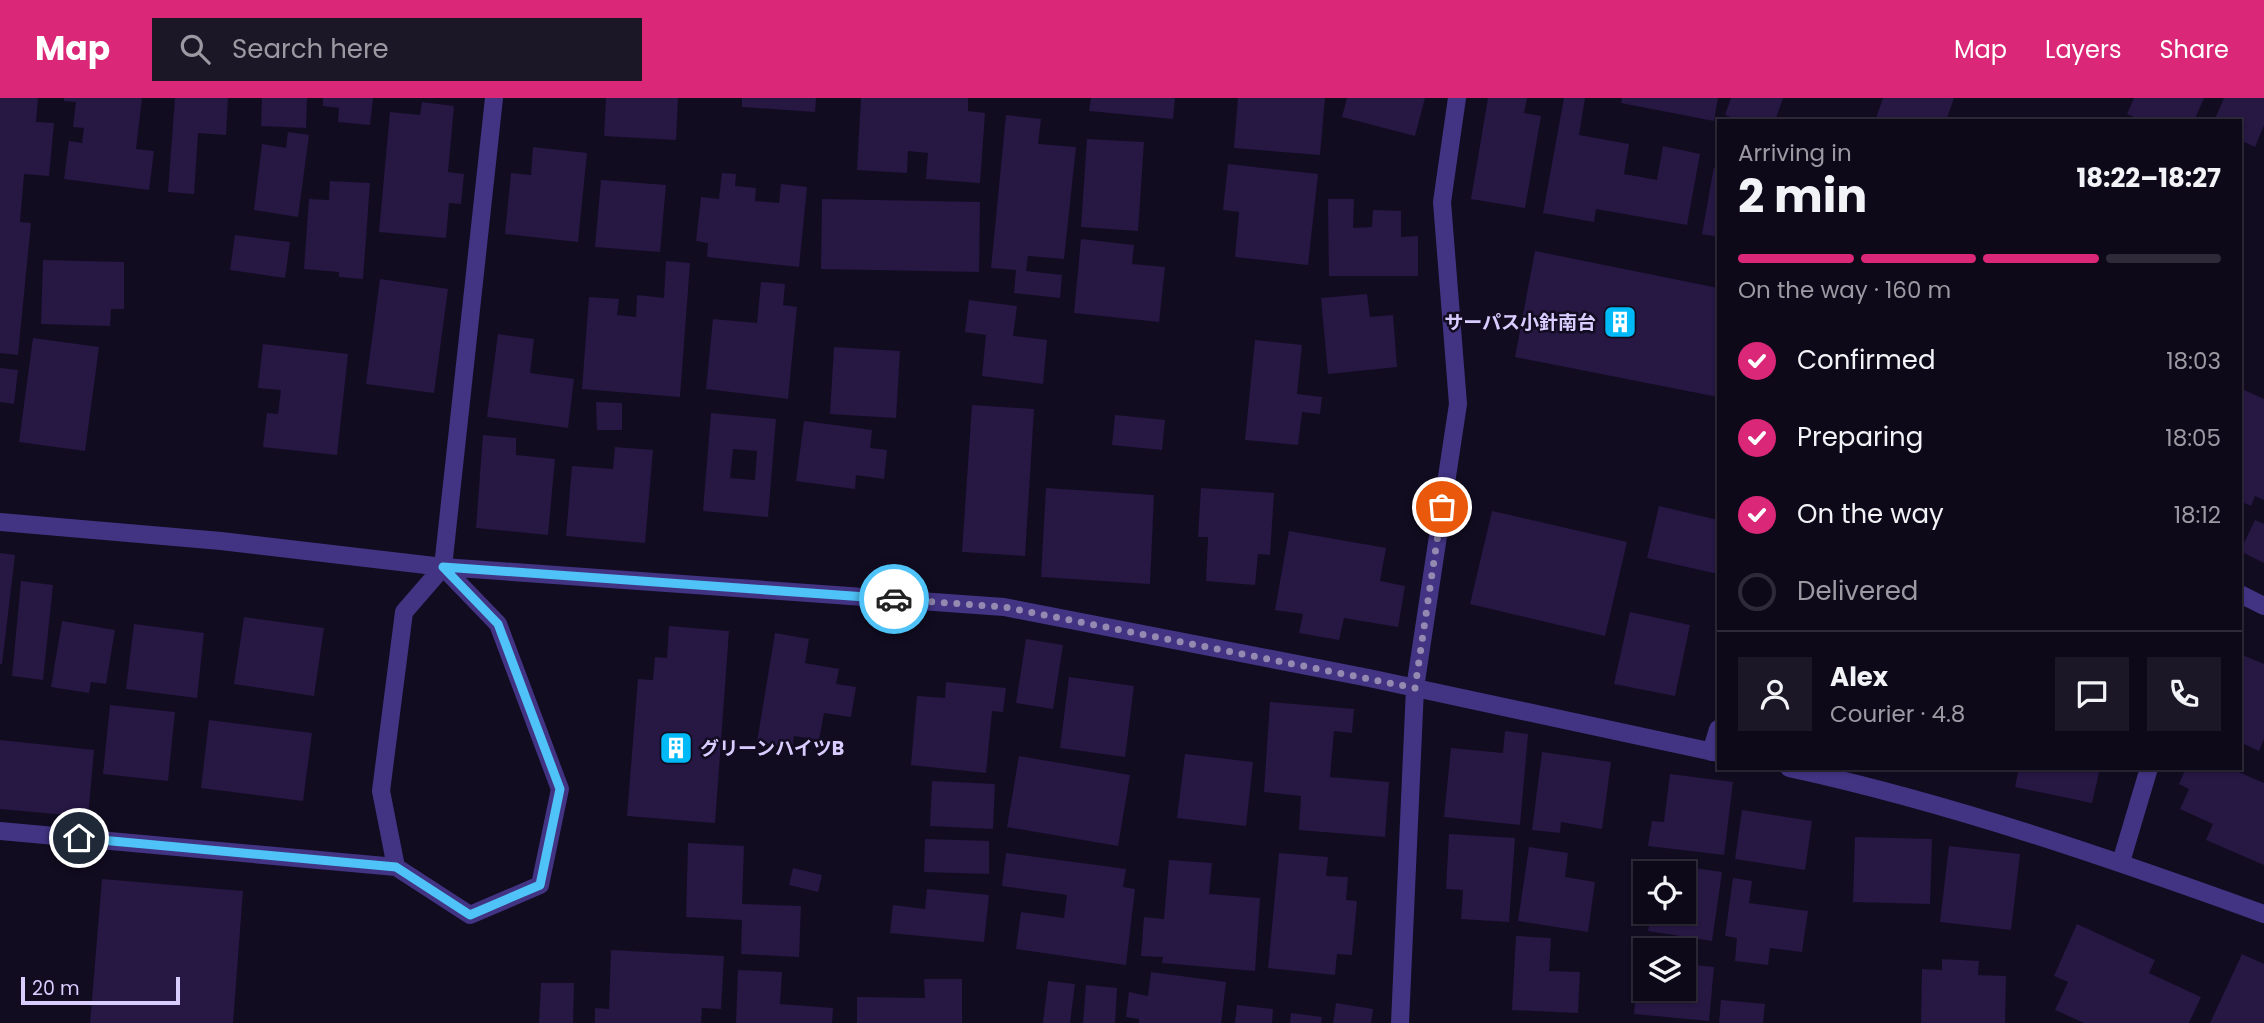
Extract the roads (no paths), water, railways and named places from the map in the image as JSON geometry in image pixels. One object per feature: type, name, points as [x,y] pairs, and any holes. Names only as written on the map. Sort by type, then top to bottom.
[{"type":"street","points":[[396,867],[381,791],[404,612],[443,567],[494,98]]},
{"type":"street","points":[[1400,1023],[1415,688],[1458,404],[1442,202],[1457,98]]},
{"type":"street","points":[[0,522],[221,541],[443,567],[1004,607],[1415,688],[1715,752]]},
{"type":"street","points":[[0,831],[396,867],[470,915],[540,885],[560,789],[498,624],[443,567]]},
{"type":"street","points":[[2242,595],[2264,606]]},
{"type":"street","points":[[1798,770],[1844,780],[2122,862],[2264,914]]},
{"type":"street","points":[[2122,862],[2148,770]]},
{"type":"place","name":"サーパス小針南台","points":[[1620,322]]},
{"type":"place","name":"グリーンハイツB","points":[[676,748]]}]
